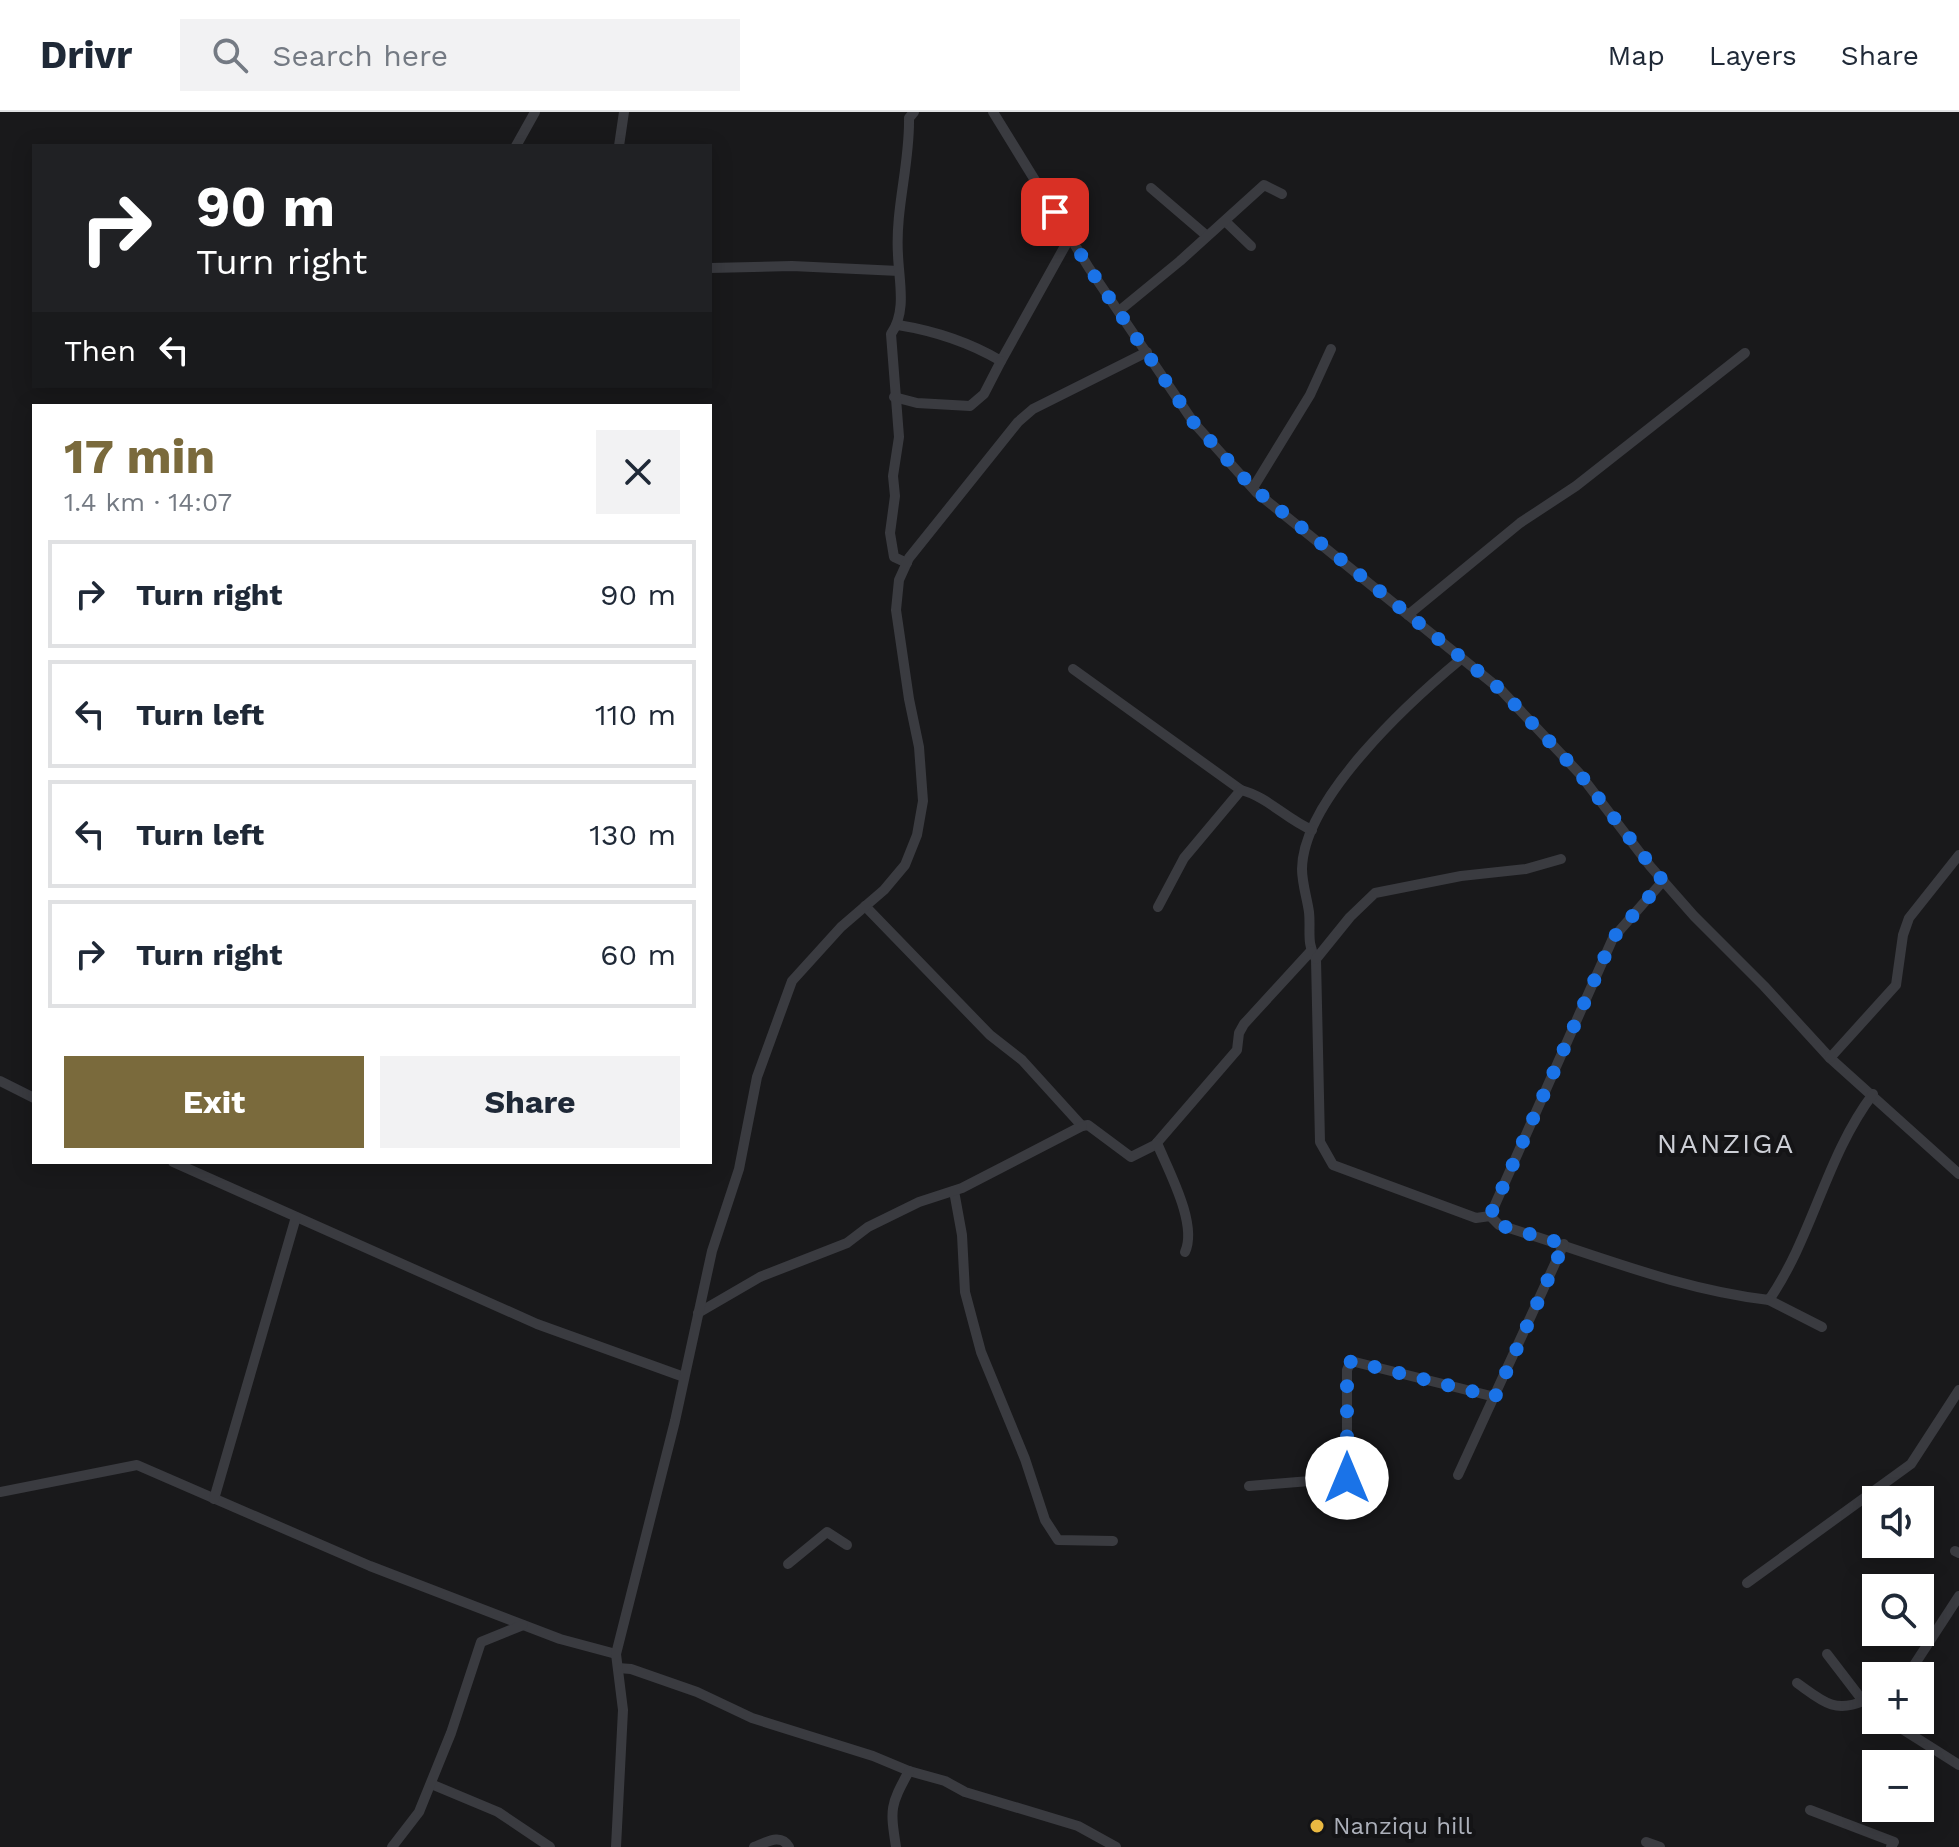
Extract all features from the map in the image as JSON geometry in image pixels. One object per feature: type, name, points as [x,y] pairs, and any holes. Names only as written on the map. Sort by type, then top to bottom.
[{"type":"street","points":[[517,144],[535,112]]},
{"type":"street","points":[[619,144],[624,112]]},
{"type":"street","points":[[907,563],[894,557],[890,533],[899,437],[891,334],[898,325],[898,221],[904,191],[909,118],[914,112]]},
{"type":"street","points":[[993,112],[1070,237],[1194,423],[1253,488],[1501,690],[1579,773],[1663,881],[1830,1058],[1959,1174]]},
{"type":"street","points":[[1119,311],[1264,185],[1282,194]]},
{"type":"street","points":[[1151,188],[1207,236]]},
{"type":"street","points":[[1225,221],[1251,246]]},
{"type":"street","points":[[894,397],[917,403],[970,406],[984,394],[1070,237]]},
{"type":"street","points":[[712,268],[792,266],[899,271]]},
{"type":"street","points":[[898,325],[941,334],[981,349],[1001,361]]},
{"type":"street","points":[[1253,488],[1310,395],[1331,349]]},
{"type":"street","points":[[616,1847],[623,1710],[616,1654],[712,1251],[739,1169],[757,1077],[792,981],[841,927],[884,890],[905,865],[917,835],[923,801],[919,747],[896,610],[899,580],[907,563],[1018,422],[1033,409],[1147,352]]},
{"type":"street","points":[[1408,615],[1520,523],[1576,486],[1745,353]]},
{"type":"street","points":[[1461,659],[1433,682],[1350,768],[1331,793],[1312,830],[1302,870],[1314,955],[1320,1142],[1333,1165],[1476,1218],[1490,1216]]},
{"type":"street","points":[[1073,669],[1241,790],[1252,793],[1294,823],[1312,830]]},
{"type":"street","points":[[1158,907],[1184,858],[1241,790]]},
{"type":"street","points":[[1830,1058],[1896,985],[1903,935],[1909,918],[1959,855]]},
{"type":"street","points":[[698,1313],[760,1277],[847,1243],[868,1227],[919,1202],[954,1191],[1082,1126],[1088,1125],[1131,1157],[1139,1155],[1157,1143],[1237,1050],[1239,1033],[1244,1024],[1375,893],[1461,876],[1526,869],[1561,859]]},
{"type":"street","points":[[1490,1216],[1613,938],[1663,881]]},
{"type":"street","points":[[865,906],[990,1035],[1022,1060],[1082,1126]]},
{"type":"street","points":[[0,1081],[32,1097]]},
{"type":"street","points":[[1769,1300],[1815,1209],[1855,1117],[1873,1094]]},
{"type":"street","points":[[1157,1143],[1180,1196],[1188,1229],[1189,1244],[1185,1252]]},
{"type":"street","points":[[177,1164],[537,1324],[684,1377]]},
{"type":"street","points":[[954,1191],[962,1235],[965,1292],[981,1352],[1025,1459],[1045,1520],[1058,1540],[1113,1541]]},
{"type":"street","points":[[1490,1216],[1499,1225],[1677,1283],[1734,1296],[1769,1300],[1822,1327]]},
{"type":"street","points":[[214,1499],[296,1217]]},
{"type":"street","points":[[1458,1475],[1564,1244]]},
{"type":"street","points":[[1249,1486],[1347,1478],[1347,1370],[1351,1361],[1495,1397]]},
{"type":"street","points":[[1747,1583],[1911,1464],[1959,1390]]},
{"type":"street","points":[[0,1492],[137,1465],[370,1566],[560,1639],[616,1654]]},
{"type":"street","points":[[788,1564],[827,1532],[847,1545]]},
{"type":"street","points":[[1916,1662],[1959,1596]]},
{"type":"street","points":[[392,1847],[419,1812],[451,1733],[481,1642],[523,1625]]},
{"type":"street","points":[[1827,1654],[1862,1700]]},
{"type":"street","points":[[618,1668],[631,1669],[697,1692],[752,1718],[945,1781],[965,1792],[1078,1826],[1116,1847]]},
{"type":"street","points":[[1797,1683],[1833,1706],[1850,1707],[1862,1701]]},
{"type":"street","points":[[1910,1734],[1959,1765]]},
{"type":"street","points":[[896,1847],[891,1820],[892,1805],[909,1771]]},
{"type":"street","points":[[431,1784],[498,1812],[550,1847]]},
{"type":"street","points":[[1810,1810],[1894,1842],[1891,1847]]},
{"type":"street","points":[[754,1847],[780,1838],[789,1847]]},
{"type":"street","points":[[1646,1842],[1660,1847]]},
{"type":"place","name":"Nanziqu hill","points":[[1317,1826]]},
{"type":"district","name":"NANZIGA","points":[[1726,1143]]},
{"type":"route","points":[[1055,212],[1089,268],[1194,423],[1253,488],[1281,514],[1501,690],[1579,773],[1663,881],[1613,938],[1490,1216],[1499,1225],[1564,1244],[1495,1397],[1351,1361],[1347,1370],[1347,1478]]}]
